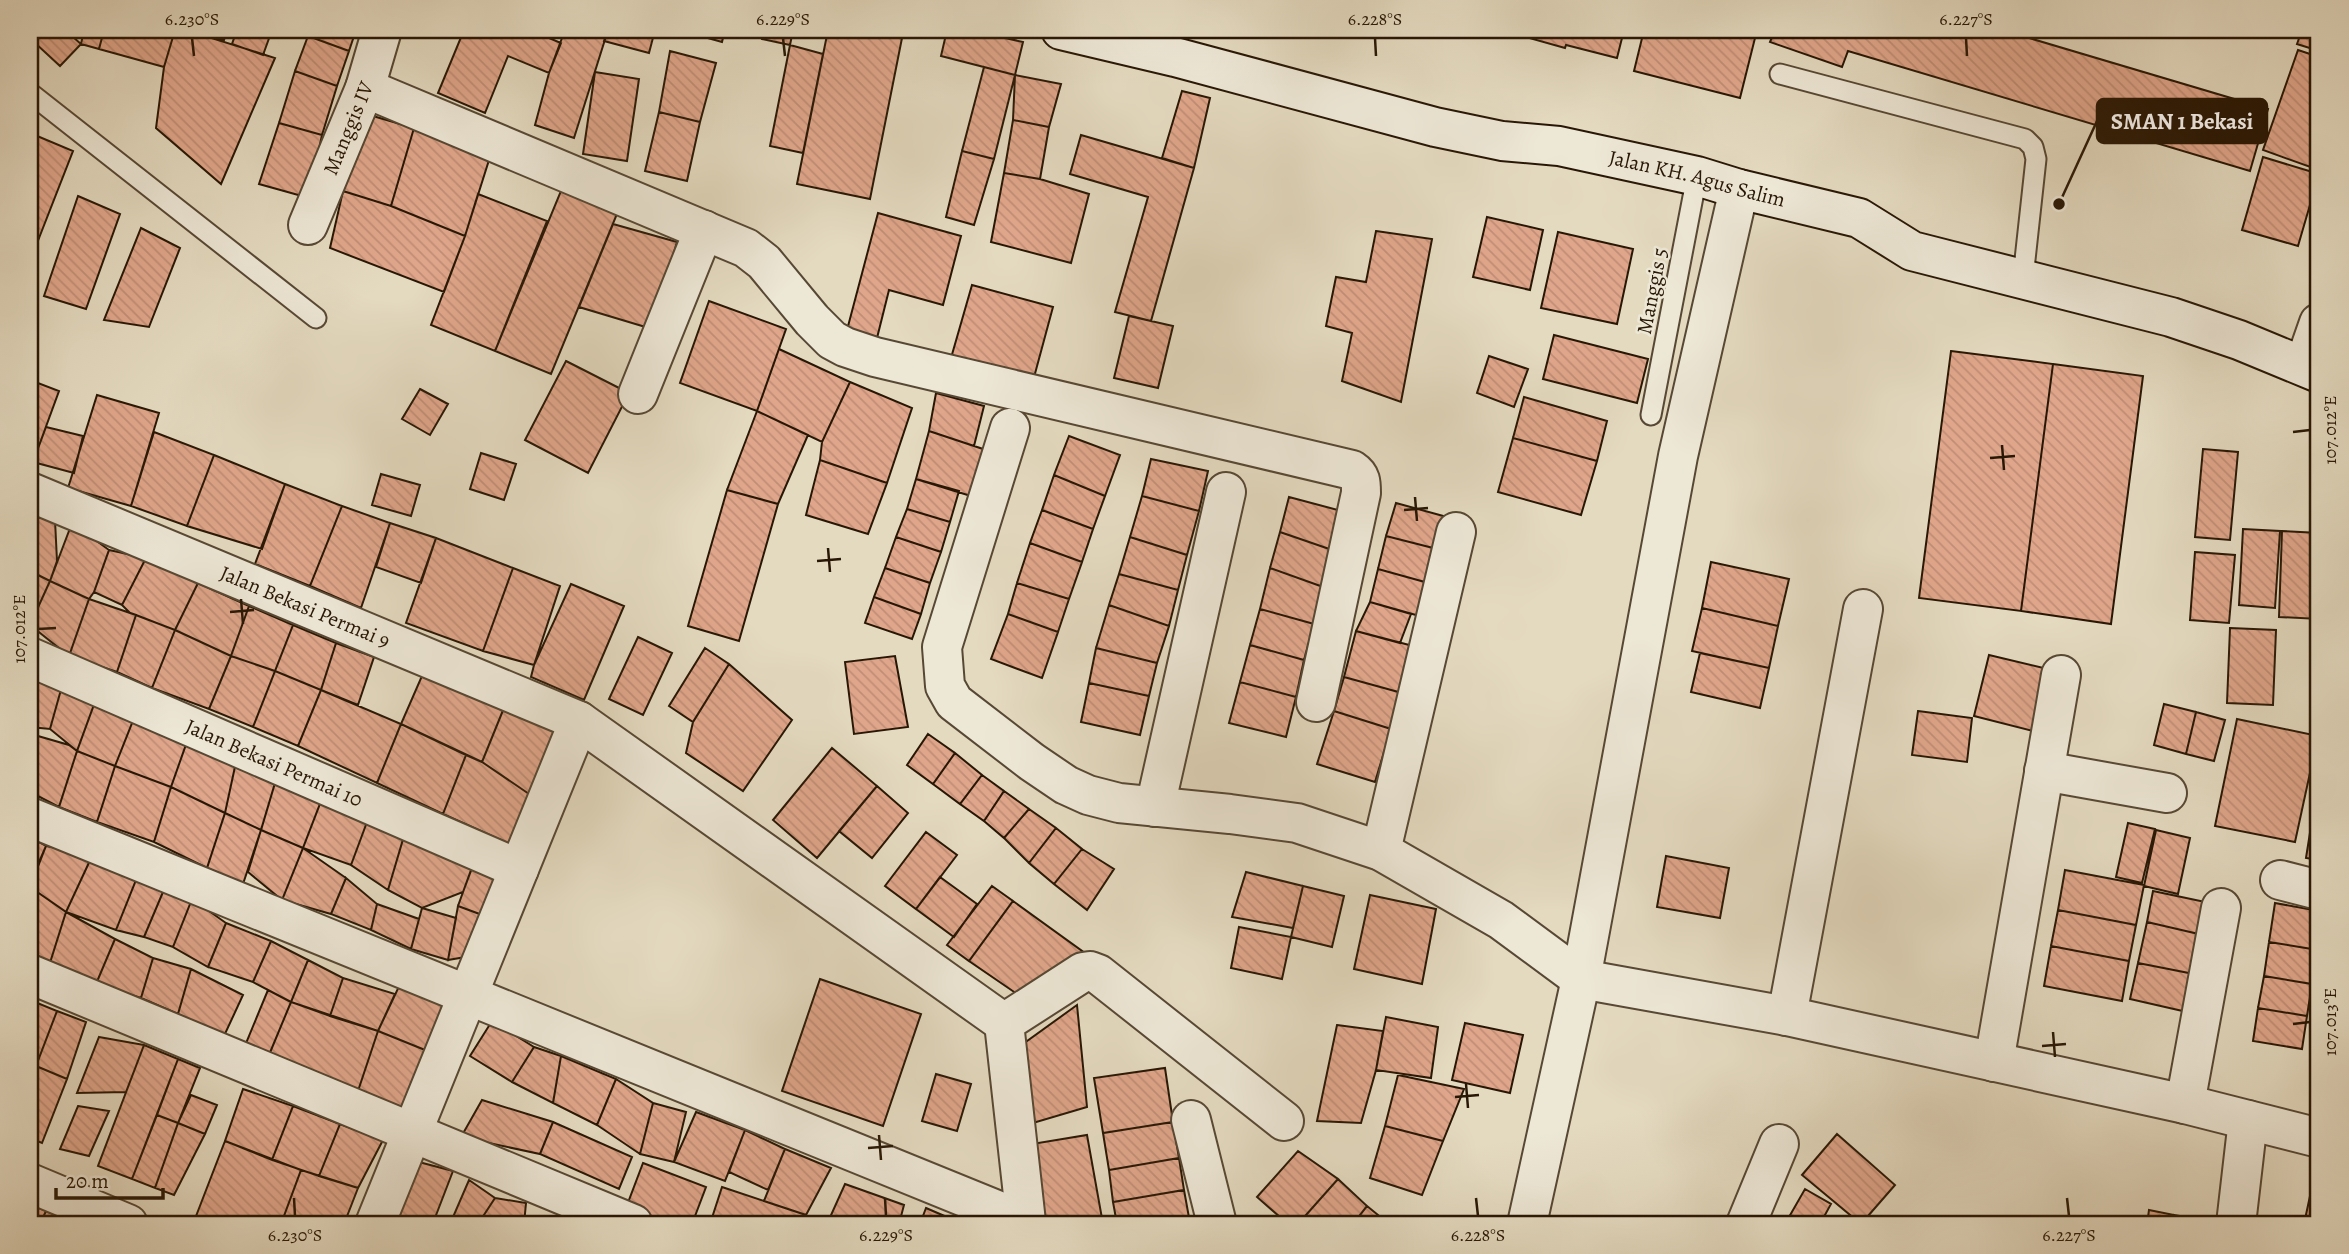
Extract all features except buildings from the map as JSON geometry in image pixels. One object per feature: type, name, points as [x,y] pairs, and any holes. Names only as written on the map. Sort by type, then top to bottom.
[{"type":"street","name":"Manggis IV","points":[[308,225],[365,88],[382,30]]},
{"type":"street","name":"Jalan KH. Agus Salim","points":[[1061,30],[1175,57],[1435,127],[1502,141],[1559,146],[1697,176],[1859,218],[1912,251],[2171,317],[2312,370]]},
{"type":"street","points":[[365,88],[746,248],[764,262],[811,320],[832,340],[845,347],[875,357],[1352,470],[1358,474],[1361,493],[1316,702]]},
{"type":"street","points":[[1527,1224],[1580,979],[1678,456],[1739,189]]},
{"type":"street","points":[[638,394],[704,230]]},
{"type":"street","points":[[2312,370],[2319,323]]},
{"type":"street","points":[[1010,428],[942,647],[945,686],[954,702],[1066,785],[1088,795],[1119,803],[1297,823],[1381,851],[1501,920],[1580,979],[1787,1017],[2185,1104],[2319,1138]]},
{"type":"street","name":"Jalan Bekasi Permai 9","points":[[30,492],[579,721],[1004,1023]]},
{"type":"street","points":[[1154,807],[1226,492]]},
{"type":"street","points":[[1381,851],[1456,533]]},
{"type":"street","points":[[1787,1017],[1863,609]]},
{"type":"street","name":"Jalan Bekasi Permai 10","points":[[30,657],[519,869]]},
{"type":"street","points":[[1994,1062],[2061,675]]},
{"type":"street","points":[[375,1224],[579,721]]},
{"type":"street","points":[[2044,771],[2167,793]]},
{"type":"street","points":[[30,817],[1026,1223],[1004,1023],[1083,972],[1098,974],[1284,1122]]},
{"type":"street","points":[[2280,880],[2319,890]]},
{"type":"street","points":[[2185,1104],[2221,908]]},
{"type":"street","points":[[30,974],[633,1224]]},
{"type":"street","points":[[1191,1120],[1217,1224]]},
{"type":"street","points":[[2236,1224],[2248,1120]]},
{"type":"street","points":[[1746,1224],[1779,1144]]},
{"type":"street","points":[[30,1183],[128,1224]]},
{"type":"lane","points":[[1780,74],[2025,139],[2033,147],[2036,159],[2023,278]]},
{"type":"lane","points":[[30,93],[316,318]]},
{"type":"lane","name":"Manggis 5","points":[[1651,415],[1697,176]]},
{"type":"place","name":"SMAN 1 Bekasi","points":[[2059,204]]}]
